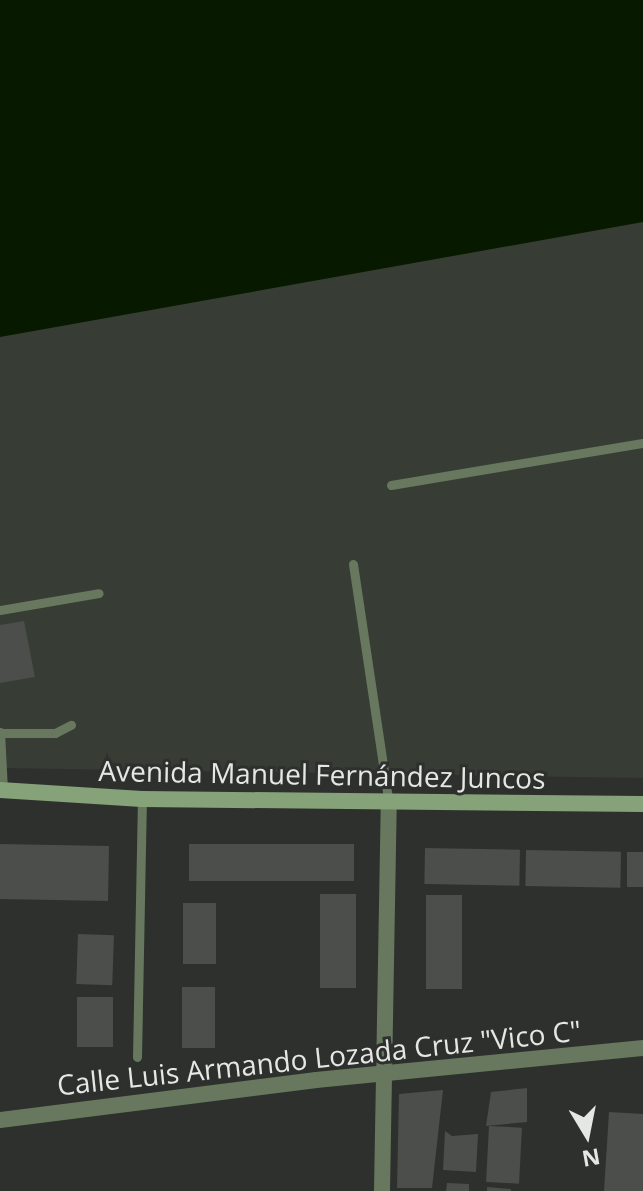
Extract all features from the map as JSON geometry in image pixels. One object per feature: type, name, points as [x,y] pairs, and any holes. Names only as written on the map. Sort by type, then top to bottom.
[{"type":"main road","name":"Avenida Manuel Fernández Juncos","points":[[2,790],[142,799],[389,804],[643,804]]},
{"type":"street","points":[[382,1191],[389,804]]},
{"type":"street","name":"Calle Luis Armando Lozada Cruz \"Vico C\"","points":[[0,1120],[384,1073],[643,1048]]},
{"type":"lane","points":[[391,485],[643,443]]},
{"type":"lane","points":[[353,564],[389,804]]},
{"type":"lane","points":[[0,610],[99,593]]},
{"type":"lane","points":[[2,790],[2,732],[55,733],[71,725]]},
{"type":"lane","points":[[137,1057],[142,799]]},
{"type":"shaded area","points":[[0,0],[643,0],[643,222],[0,337]]},
{"type":"shaded area","points":[[643,221],[643,778],[0,768],[0,332]]},
{"type":"building","points":[[24,621],[35,677],[0,683],[0,625]]},
{"type":"building","points":[[0,844],[109,846],[108,901],[0,899]]},
{"type":"building","points":[[189,844],[354,844],[354,881],[189,881]]},
{"type":"building","points":[[425,848],[520,850],[519,886],[424,884]]},
{"type":"building","points":[[526,850],[621,852],[620,888],[525,886]]},
{"type":"building","points":[[627,852],[643,852],[643,887],[627,887]]},
{"type":"building","points":[[320,894],[356,894],[356,988],[320,988]]},
{"type":"building","points":[[426,895],[462,895],[462,989],[426,989]]},
{"type":"building","points":[[183,903],[216,903],[216,964],[183,964]]},
{"type":"building","points":[[78,934],[114,935],[112,985],[76,984]]},
{"type":"building","points":[[182,987],[215,987],[215,1048],[182,1048]]},
{"type":"building","points":[[77,997],[113,997],[113,1047],[77,1047]]},
{"type":"building","points":[[527,1088],[527,1122],[486,1126],[491,1092]]},
{"type":"building","points":[[443,1090],[432,1188],[397,1188],[399,1094]]},
{"type":"building","points":[[609,1112],[643,1114],[643,1191],[604,1191]]},
{"type":"building","points":[[489,1126],[522,1128],[519,1184],[486,1182]]},
{"type":"building","points":[[445,1131],[452,1136],[478,1134],[476,1172],[443,1170]]},
{"type":"building","points":[[447,1183],[469,1184],[469,1191],[446,1191]]},
{"type":"building","points":[[487,1187],[511,1189],[511,1191],[487,1191]]}]
